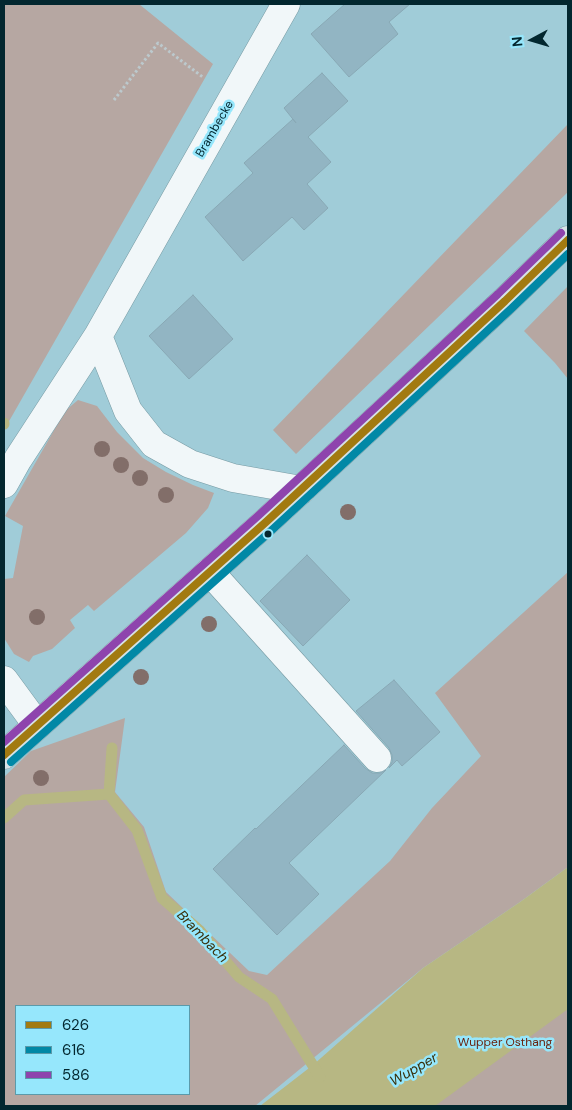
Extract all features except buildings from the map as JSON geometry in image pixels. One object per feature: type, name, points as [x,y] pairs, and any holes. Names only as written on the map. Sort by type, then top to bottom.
[{"type":"main road","points":[[4,755],[301,490],[568,240]]},
{"type":"street","name":"Brambecke","points":[[4,484],[18,458],[98,336],[286,4]]},
{"type":"street","points":[[98,336],[128,411],[154,444],[190,464],[233,478],[301,490]]},
{"type":"street","points":[[210,572],[377,758]]},
{"type":"street","points":[[4,680],[37,725]]},
{"type":"path","points":[[114,100],[158,43],[232,100]]},
{"type":"green space","points":[[4,4],[139,4],[213,64],[4,430]]},
{"type":"green space","points":[[568,124],[568,192],[296,454],[273,430]]},
{"type":"green space","points":[[568,286],[568,379],[524,331]]},
{"type":"green space","points":[[78,400],[97,406],[117,432],[143,458],[166,472],[214,493],[208,508],[186,533],[94,611],[88,605],[70,620],[75,628],[52,649],[33,656],[29,662],[14,654],[4,638],[4,579],[13,578],[23,526],[5,516],[65,411]]},
{"type":"green space","points":[[568,572],[568,867],[423,968],[255,1106],[4,1106],[4,777],[31,751],[125,718],[115,792],[144,827],[166,892],[249,971],[267,975],[390,861],[432,808],[481,756],[435,693]]},
{"type":"green space","name":"Wupper Osthang","points":[[568,922],[568,1106],[346,1106]]},
{"type":"water","name":"Wupper","points":[[568,867],[568,1009],[435,1106],[260,1106],[313,1065],[423,968]]},
{"type":"waterway","name":"Brambach","points":[[112,748],[109,794],[137,830],[162,898],[200,931],[239,977],[272,999],[320,1077]]},
{"type":"waterway","points":[[4,818],[24,800],[109,794]]},
{"type":"transit line","name":"586","points":[[4,742],[259,515],[498,294],[561,233]]},
{"type":"transit line","name":"626","points":[[4,755],[266,522],[505,301],[568,240]]},
{"type":"transit line","name":"616","points":[[11,762],[273,529],[568,254]]}]
